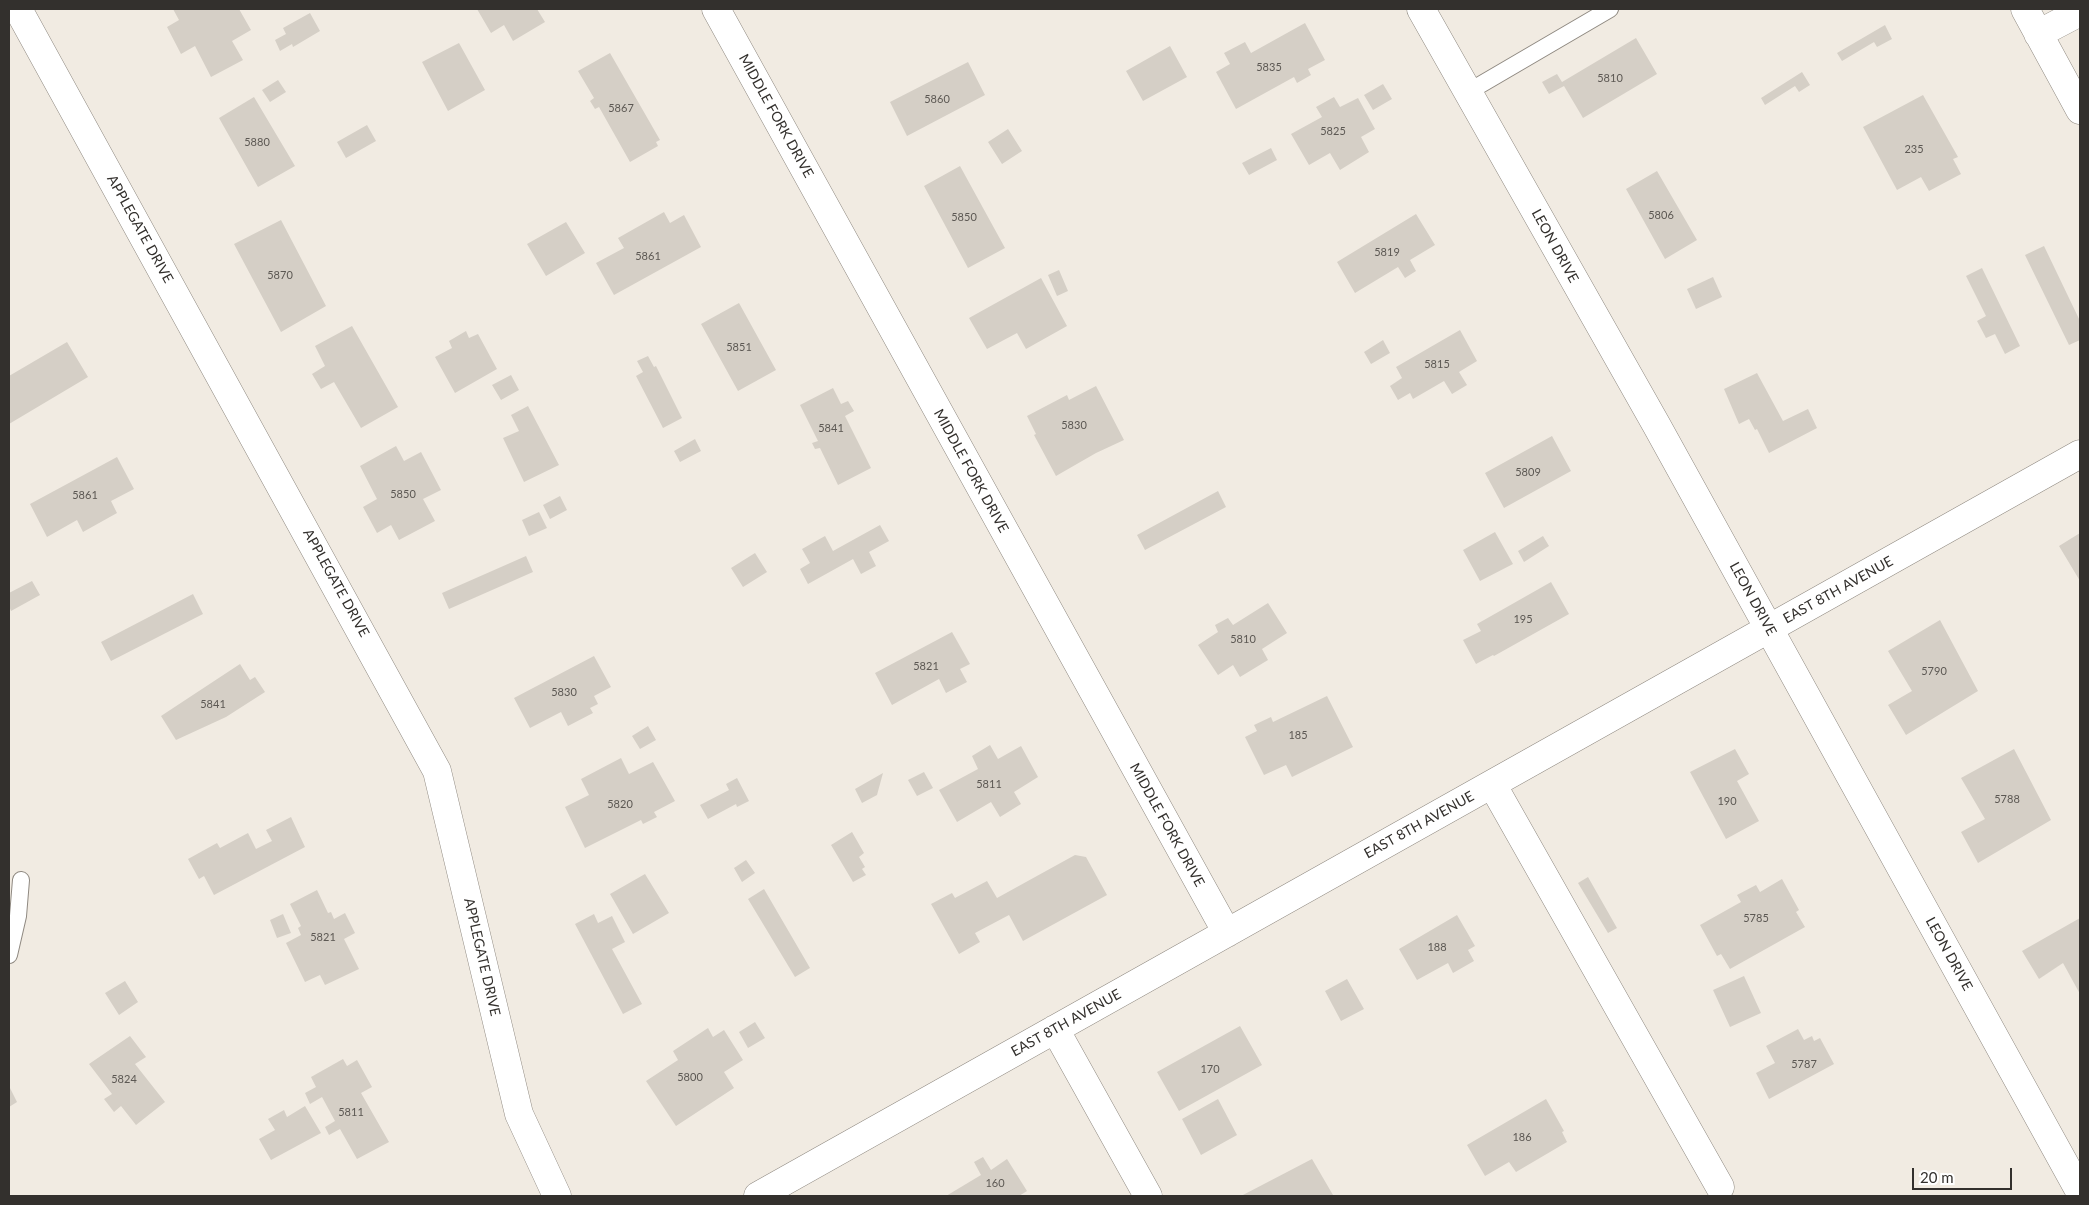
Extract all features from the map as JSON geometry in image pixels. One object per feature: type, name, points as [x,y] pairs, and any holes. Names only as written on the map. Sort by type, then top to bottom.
[{"type":"street","name":"APPLEGATE DRIVE","points":[[18,9],[437,771],[519,1114],[557,1196]]},
{"type":"street","name":"MIDDLE FORK DRIVE","points":[[716,9],[1226,933]]},
{"type":"street","name":"LEON DRIVE","points":[[1421,9],[1769,629],[2080,1192]]},
{"type":"street","points":[[2025,9],[2080,110]]},
{"type":"street","points":[[2038,34],[2080,12]]},
{"type":"street","name":"EAST 8TH AVENUE","points":[[758,1196],[2080,454]]},
{"type":"street","points":[[1492,784],[1720,1187]]},
{"type":"street","points":[[1055,1029],[1148,1196]]},
{"type":"lane","points":[[1468,92],[1610,9]]},
{"type":"lane","points":[[9,955],[18,916],[21,880]]},
{"type":"building","points":[[173,9],[239,9],[251,30],[232,41],[243,60],[211,77],[195,46],[181,54],[167,27],[179,20]]},
{"type":"building","points":[[477,9],[537,9],[545,22],[513,41],[504,25],[491,33]]},
{"type":"building","points":[[310,13],[320,31],[293,47],[292,44],[280,51],[275,40],[286,34],[283,28]]},
{"type":"building","points":[[1305,23],[1325,60],[1308,69],[1311,75],[1297,83],[1294,77],[1236,109],[1216,72],[1230,64],[1224,53],[1245,42],[1251,53]]},
{"type":"building","points":[[1885,25],[1892,39],[1877,47],[1874,42],[1842,61],[1837,53]]},
{"type":"building","points":[[1636,38],[1657,74],[1583,118],[1564,86],[1549,94],[1542,82],[1557,74],[1562,82]]},
{"type":"building","points":[[459,43],[485,90],[448,111],[422,62]]},
{"type":"building","points":[[1170,46],[1187,77],[1143,101],[1126,71]]},
{"type":"building","points":[[610,53],[660,140],[656,142],[658,146],[630,162],[599,107],[595,109],[590,101],[594,98],[578,71]]},
{"type":"building","points":[[968,62],[985,95],[907,136],[890,102]]},
{"type":"building","points":[[1802,72],[1810,85],[1799,92],[1795,86],[1765,105],[1761,98]]},
{"type":"building","points":[[278,80],[286,92],[270,102],[262,90]]},
{"type":"building","points":[[1383,84],[1392,99],[1373,110],[1364,95]]},
{"type":"building","points":[[1923,95],[1958,157],[1953,159],[1961,174],[1929,191],[1921,177],[1897,190],[1863,127]]},
{"type":"building","points":[[254,97],[295,166],[258,187],[219,118]]},
{"type":"building","points":[[1334,97],[1340,107],[1358,98],[1375,129],[1361,137],[1369,152],[1340,170],[1330,153],[1309,165],[1291,134],[1322,117],[1316,107]]},
{"type":"building","points":[[367,125],[376,141],[346,158],[337,142]]},
{"type":"building","points":[[1008,129],[1022,151],[1002,164],[988,142]]},
{"type":"building","points":[[1271,148],[1277,160],[1249,175],[1242,163]]},
{"type":"building","points":[[960,166],[1005,248],[968,268],[924,186]]},
{"type":"building","points":[[1657,171],[1697,240],[1665,259],[1626,189]]},
{"type":"building","points":[[664,212],[670,223],[684,215],[701,247],[614,295],[596,263],[624,248],[618,238]]},
{"type":"building","points":[[1416,214],[1435,245],[1410,260],[1416,271],[1405,278],[1398,267],[1355,293],[1337,262]]},
{"type":"building","points":[[281,220],[326,306],[281,332],[234,244]]},
{"type":"building","points":[[566,222],[585,253],[546,276],[527,244]]},
{"type":"building","points":[[2044,246],[2080,321],[2080,340],[2069,345],[2025,255]]},
{"type":"building","points":[[1982,268],[2020,346],[2005,354],[1995,334],[1986,338],[1977,321],[1986,316],[1966,276]]},
{"type":"building","points":[[1059,270],[1068,291],[1057,296],[1048,275]]},
{"type":"building","points":[[1713,277],[1722,297],[1696,309],[1687,289]]},
{"type":"building","points":[[1041,278],[1067,326],[1026,349],[1017,333],[987,349],[969,318]]},
{"type":"building","points":[[739,303],[776,370],[738,391],[701,324]]},
{"type":"building","points":[[352,326],[398,407],[361,428],[334,382],[321,389],[312,374],[325,366],[315,346]]},
{"type":"building","points":[[1460,330],[1477,361],[1459,372],[1467,385],[1452,394],[1444,381],[1413,399],[1410,393],[1398,400],[1390,386],[1402,378],[1396,367]]},
{"type":"building","points":[[466,331],[469,338],[478,334],[497,369],[455,393],[435,357],[452,348],[449,341]]},
{"type":"building","points":[[1383,340],[1390,353],[1371,364],[1364,352]]},
{"type":"building","points":[[67,342],[88,377],[9,424],[9,376]]},
{"type":"building","points":[[648,356],[654,367],[656,366],[682,418],[663,428],[636,376],[643,372],[637,361]]},
{"type":"building","points":[[1757,373],[1783,421],[1808,409],[1817,428],[1769,453],[1757,429],[1755,430],[1749,419],[1739,424],[1724,389]]},
{"type":"building","points":[[511,375],[519,390],[501,400],[492,385]]},
{"type":"building","points":[[1096,386],[1124,440],[1096,453],[1056,476],[1034,435],[1036,434],[1027,416],[1067,395],[1069,400]]},
{"type":"building","points":[[833,388],[841,404],[848,401],[854,411],[845,416],[871,468],[838,485],[820,448],[815,449],[812,443],[818,441],[800,405]]},
{"type":"building","points":[[528,406],[559,465],[524,482],[503,438],[519,431],[511,415]]},
{"type":"building","points":[[1552,436],[1571,471],[1504,508],[1485,473]]},
{"type":"building","points":[[695,439],[701,451],[680,462],[674,451]]},
{"type":"building","points":[[396,446],[404,461],[421,452],[441,490],[423,499],[435,521],[399,540],[391,525],[377,533],[363,507],[377,499],[360,466]]},
{"type":"building","points":[[117,457],[134,489],[111,501],[117,513],[83,532],[77,520],[47,537],[30,504]]},
{"type":"building","points":[[1218,491],[1226,507],[1145,550],[1137,535]]},
{"type":"building","points":[[560,496],[567,510],[550,519],[543,505]]},
{"type":"building","points":[[539,512],[547,528],[529,536],[522,520]]},
{"type":"building","points":[[880,525],[889,541],[869,552],[876,566],[861,574],[853,559],[808,584],[800,569],[810,563],[802,549],[825,536],[833,551]]},
{"type":"building","points":[[1495,532],[1513,564],[1480,581],[1463,550]]},
{"type":"building","points":[[2080,533],[2080,581],[2059,546]]},
{"type":"building","points":[[1543,536],[1549,546],[1524,562],[1518,551]]},
{"type":"building","points":[[755,553],[767,572],[743,587],[731,568]]},
{"type":"building","points":[[526,556],[533,572],[449,609],[442,593]]},
{"type":"building","points":[[32,581],[40,595],[11,611],[9,593]]},
{"type":"building","points":[[1551,582],[1569,614],[1476,664],[1463,640],[1481,631],[1477,624]]},
{"type":"building","points":[[193,594],[203,614],[111,661],[101,642]]},
{"type":"building","points":[[1268,603],[1287,633],[1262,649],[1268,660],[1240,677],[1233,665],[1218,675],[1198,645],[1218,632],[1215,625],[1228,618],[1233,625]]},
{"type":"building","points":[[1940,620],[1978,691],[1906,735],[1888,705],[1912,691],[1888,651]]},
{"type":"building","points":[[952,632],[970,664],[960,669],[967,682],[946,693],[939,679],[892,705],[875,673]]},
{"type":"building","points":[[594,656],[611,687],[594,696],[598,704],[590,708],[593,713],[568,726],[561,712],[530,728],[514,698]]},
{"type":"building","points":[[240,664],[250,680],[255,677],[265,692],[226,717],[176,740],[161,716]]},
{"type":"building","points":[[1327,696],[1353,747],[1292,777],[1286,765],[1264,775],[1245,737],[1257,731],[1254,725],[1271,717],[1273,722]]},
{"type":"building","points":[[648,726],[656,740],[640,749],[632,736]]},
{"type":"building","points":[[990,745],[998,759],[1021,746],[1038,777],[1014,792],[1021,804],[1000,817],[991,802],[957,822],[939,790],[978,769],[972,756]]},
{"type":"building","points":[[1735,749],[1749,774],[1737,781],[1759,821],[1726,839],[1690,772]]},
{"type":"building","points":[[2014,749],[2051,820],[1978,863],[1961,832],[1985,819],[1961,778]]},
{"type":"building","points":[[621,758],[629,774],[653,762],[675,801],[654,812],[657,817],[643,824],[641,820],[585,848],[565,807],[589,795],[581,779]]},
{"type":"building","points":[[924,772],[933,788],[917,796],[908,780]]},
{"type":"building","points":[[883,773],[877,795],[862,803],[855,789]]},
{"type":"building","points":[[737,778],[749,801],[737,807],[736,804],[708,819],[700,805],[729,790],[726,784]]},
{"type":"building","points":[[291,817],[305,847],[214,895],[204,876],[199,879],[188,859],[217,843],[220,848],[248,833],[256,849],[272,841],[266,830]]},
{"type":"building","points":[[852,832],[864,853],[859,857],[865,867],[862,869],[866,875],[853,882],[831,845]]},
{"type":"building","points":[[1075,855],[1086,857],[1107,895],[1023,941],[1009,915],[975,933],[980,942],[959,954],[931,904],[952,893],[955,898],[987,881],[997,898]]},
{"type":"building","points":[[746,860],[755,873],[742,882],[734,868]]},
{"type":"building","points":[[645,874],[669,913],[633,934],[610,894]]},
{"type":"building","points":[[1588,877],[1617,928],[1608,933],[1578,883]]},
{"type":"building","points":[[1782,879],[1799,910],[1796,912],[1805,927],[1730,969],[1721,954],[1717,956],[1700,925],[1741,902],[1737,895],[1756,885],[1760,892]]},
{"type":"building","points":[[764,889],[810,968],[795,977],[748,899]]},
{"type":"building","points":[[317,890],[328,913],[331,912],[334,919],[345,913],[355,933],[344,939],[359,969],[325,985],[320,975],[305,982],[286,943],[301,935],[298,928],[301,926],[290,904]]},
{"type":"building","points":[[283,914],[291,933],[277,938],[270,920]]},
{"type":"building","points":[[594,914],[598,923],[612,916],[625,942],[612,949],[642,1004],[623,1014],[575,924]]},
{"type":"building","points":[[1457,915],[1475,946],[1468,950],[1474,961],[1453,973],[1448,963],[1417,980],[1399,949]]},
{"type":"building","points":[[2080,918],[2080,994],[2063,963],[2039,979],[2022,951]]},
{"type":"building","points":[[1744,976],[1761,1013],[1730,1027],[1713,990]]},
{"type":"building","points":[[1347,979],[1364,1009],[1341,1021],[1325,991]]},
{"type":"building","points":[[125,981],[138,1002],[119,1015],[105,993]]},
{"type":"building","points":[[755,1022],[765,1038],[748,1048],[739,1032]]},
{"type":"building","points":[[1240,1026],[1262,1065],[1179,1111],[1157,1072]]},
{"type":"building","points":[[708,1028],[713,1037],[724,1030],[743,1060],[724,1072],[734,1088],[676,1126],[646,1081],[678,1060],[673,1051]]},
{"type":"building","points":[[1798,1029],[1804,1040],[1812,1036],[1814,1041],[1820,1038],[1834,1064],[1769,1099],[1756,1073],[1775,1063],[1766,1046]]},
{"type":"building","points":[[130,1036],[146,1057],[135,1064],[165,1102],[136,1125],[121,1106],[114,1112],[104,1099],[112,1094],[89,1064]]},
{"type":"building","points":[[343,1059],[347,1066],[357,1060],[372,1087],[361,1093],[389,1142],[357,1159],[340,1129],[329,1135],[325,1127],[335,1121],[322,1097],[310,1104],[305,1093],[316,1087],[311,1077]]},
{"type":"building","points":[[9,1086],[17,1102],[9,1107]]},
{"type":"building","points":[[1218,1099],[1237,1135],[1201,1155],[1182,1119]]},
{"type":"building","points":[[1546,1099],[1564,1131],[1562,1132],[1567,1142],[1516,1172],[1509,1162],[1485,1176],[1467,1145]]},
{"type":"building","points":[[305,1106],[321,1133],[271,1160],[259,1139],[275,1130],[268,1119],[284,1110],[287,1117]]},
{"type":"building","points":[[983,1157],[991,1170],[1007,1159],[1027,1191],[1019,1196],[946,1196],[981,1175],[974,1162]]},
{"type":"building","points":[[1312,1159],[1333,1195],[1241,1196]]}]
